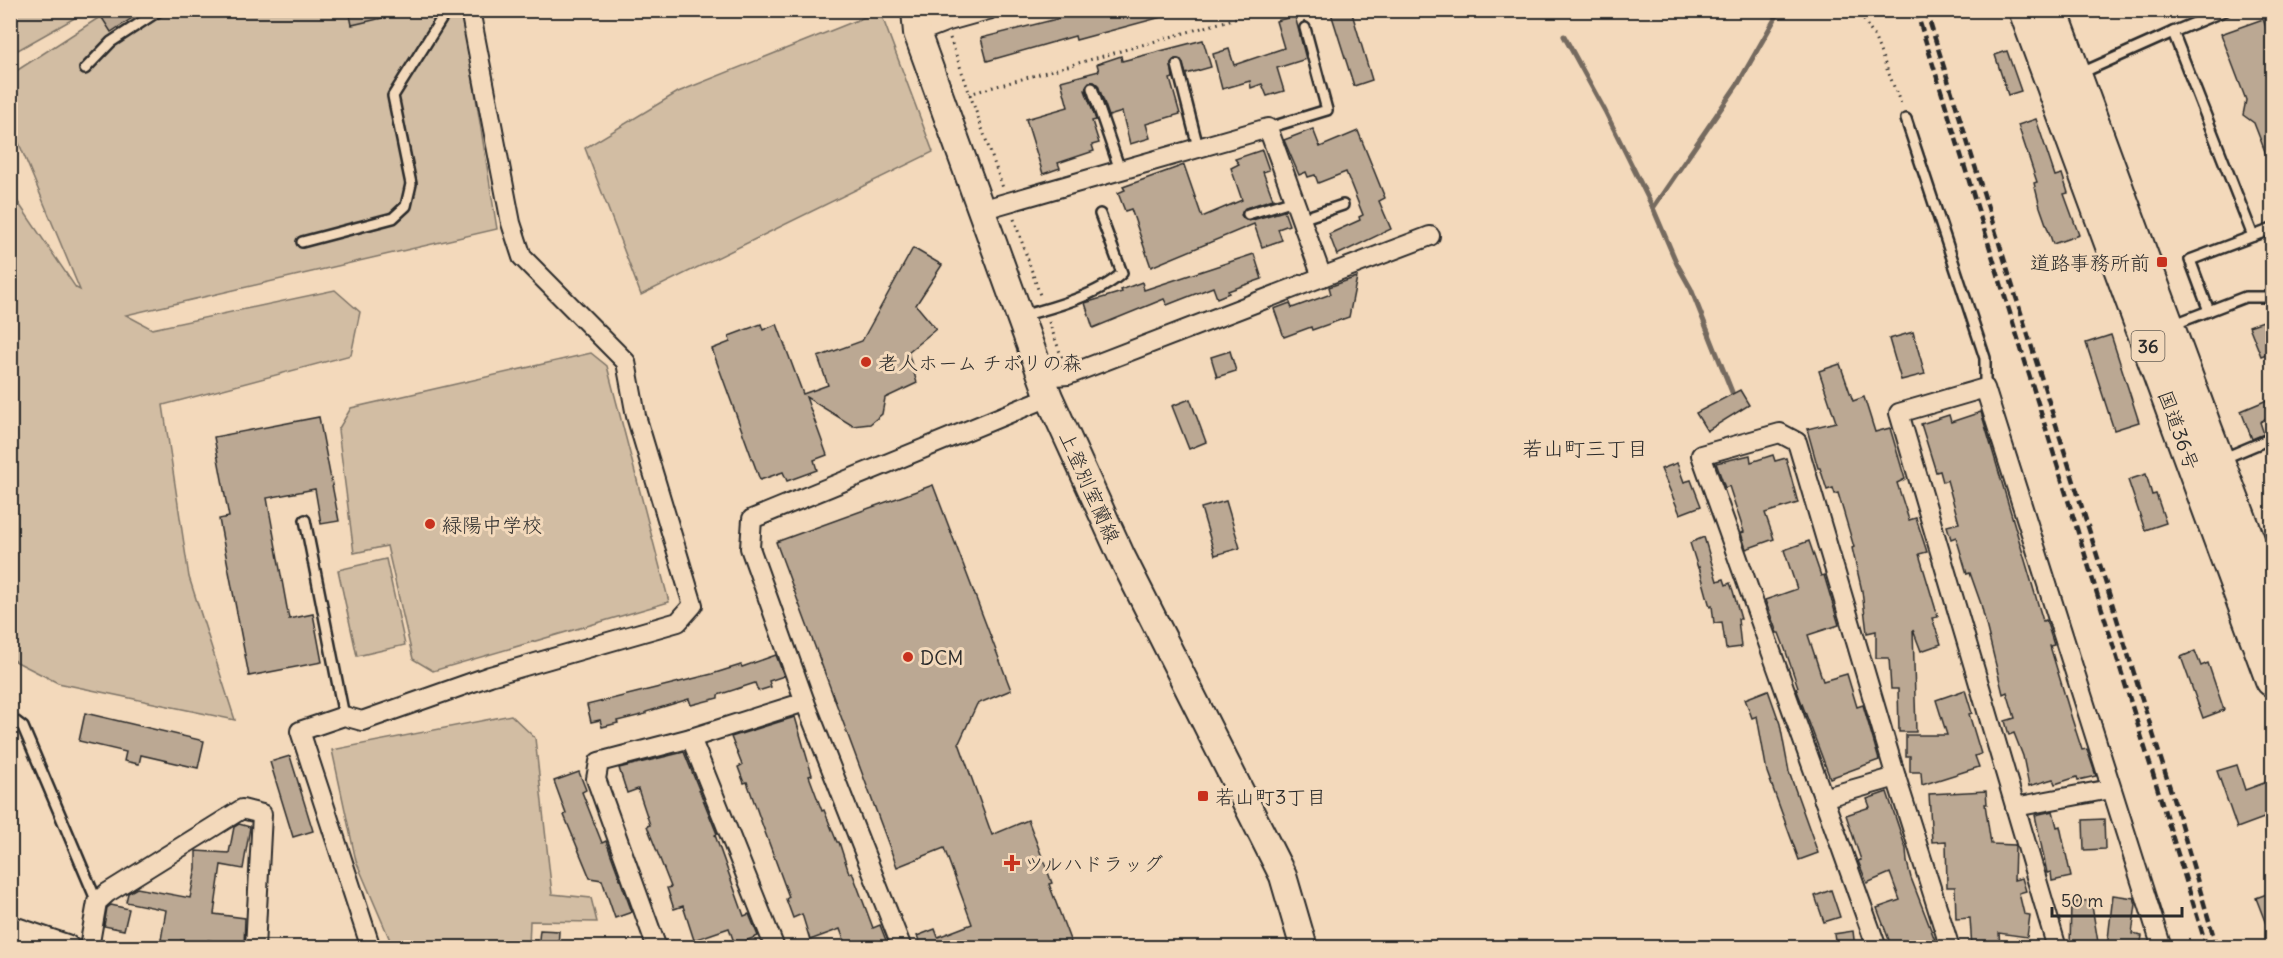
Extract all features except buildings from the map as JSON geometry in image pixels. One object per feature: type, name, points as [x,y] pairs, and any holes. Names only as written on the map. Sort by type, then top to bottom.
[{"type":"highway","name":"国道36号","points":[[2025,10],[2064,81],[2167,327],[2194,435],[2217,461],[2272,603]]},
{"type":"highway","name":"国道36号","points":[[2051,10],[2064,81],[2194,435],[2272,680]]},
{"type":"main road","name":"上登別室蘭線","points":[[916,22],[1045,387],[1121,555],[1283,876],[1304,948]]},
{"type":"main road","points":[[10,929],[66,948]]},
{"type":"street","points":[[371,948],[300,731],[344,716],[362,721],[490,676],[678,621],[693,605],[636,416],[626,362],[522,257],[511,223],[470,10]]},
{"type":"street","points":[[916,22],[945,22],[988,10]]},
{"type":"street","points":[[981,210],[1269,128],[1322,277]]},
{"type":"street","points":[[902,948],[805,702],[750,548],[752,519],[1068,375],[1430,236]]},
{"type":"street","points":[[2057,948],[1899,413],[1985,388],[2162,948]]},
{"type":"street","points":[[1876,948],[1701,455],[1780,433],[1797,442],[1896,777],[1950,948]]},
{"type":"street","points":[[657,948],[596,779],[599,762],[692,738],[805,702]]},
{"type":"street","points":[[692,738],[776,948]]},
{"type":"street","points":[[1823,798],[1896,777]]},
{"type":"street","points":[[2015,807],[2110,789]]},
{"type":"street","points":[[89,948],[97,902],[107,893],[242,809],[262,814],[255,948]]},
{"type":"lane","points":[[85,69],[111,42],[160,10]]},
{"type":"lane","points":[[302,242],[393,218],[406,206],[411,184],[393,96],[447,10]]},
{"type":"lane","points":[[2064,81],[2226,10]]},
{"type":"lane","points":[[1269,128],[1327,110],[1305,28]]},
{"type":"lane","points":[[2173,32],[2253,236]]},
{"type":"lane","points":[[1177,65],[1198,147]]},
{"type":"lane","points":[[1092,88],[1120,170]]},
{"type":"lane","points":[[1906,119],[1985,358],[1985,388]]},
{"type":"lane","points":[[1248,214],[1294,200]]},
{"type":"lane","points":[[1301,219],[1343,205]]},
{"type":"lane","points":[[1018,316],[1045,310],[1110,284],[1122,273],[1100,214]]},
{"type":"lane","points":[[2209,311],[2190,260],[2272,228]]},
{"type":"lane","points":[[2167,327],[2245,297],[2272,297]]},
{"type":"lane","points":[[2217,461],[2272,438]]},
{"type":"lane","points":[[305,520],[344,716]]},
{"type":"lane","points":[[10,717],[23,727],[97,902]]},
{"type":"path","points":[[1857,10],[1874,36],[1906,119]]},
{"type":"path","points":[[969,94],[1237,18]]},
{"type":"shaded area","points":[[11,10],[87,10],[87,11],[11,54]]},
{"type":"shaded area","points":[[109,11],[462,11],[497,229],[126,315],[152,329],[335,290],[360,312],[351,355],[163,405],[189,577],[235,720],[58,683],[11,659],[11,192],[76,288],[80,290],[11,124],[10,75]]},
{"type":"shaded area","points":[[880,11],[933,152],[641,295],[585,148],[678,92]]},
{"type":"shaded area","points":[[591,353],[607,366],[669,602],[433,671],[413,659],[387,546],[354,553],[338,430],[351,408]]},
{"type":"shaded area","points":[[386,559],[405,645],[357,656],[338,570]]},
{"type":"shaded area","points":[[511,715],[535,738],[552,894],[591,898],[597,922],[530,921],[529,947],[393,947],[356,861],[332,750]]},
{"type":"waterway","points":[[1653,208],[1739,82],[1780,10]]},
{"type":"waterway","points":[[1564,36],[1605,111],[1653,208],[1677,264],[1691,289],[1732,392]]},
{"type":"railway","points":[[1916,10],[2207,948]]},
{"type":"railway","points":[[1926,10],[2175,804],[2217,948]]},
{"type":"place","name":"道路事務所前","points":[[2162,262]]},
{"type":"place","name":"老人ホーム チボリの森","points":[[866,362]]},
{"type":"place","name":"緑陽中学校","points":[[430,524]]},
{"type":"place","name":"DCM","points":[[908,657]]},
{"type":"place","name":"若山町3丁目","points":[[1203,796]]},
{"type":"place","name":"ツルハドラッグ","points":[[1012,863]]},
{"type":"district","name":"若山町三丁目","points":[[1585,448]]}]
